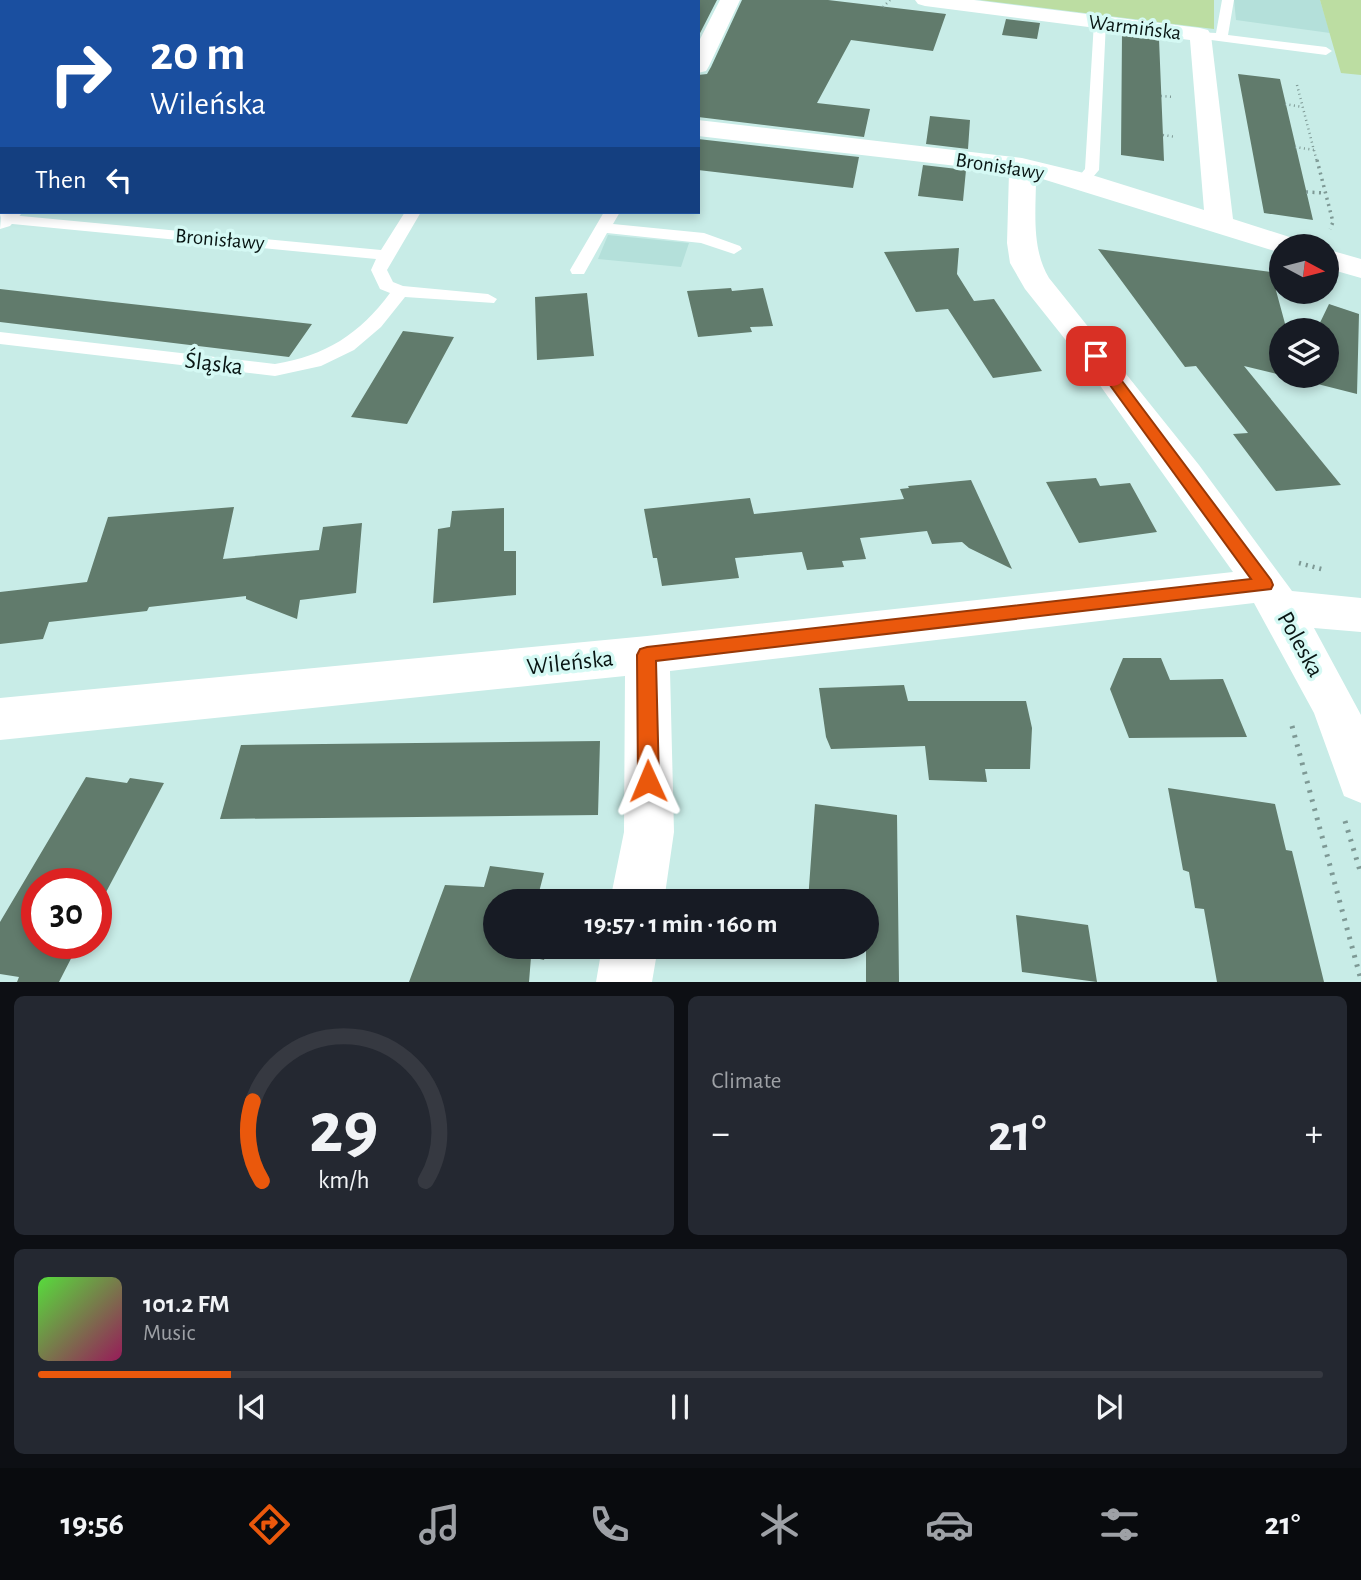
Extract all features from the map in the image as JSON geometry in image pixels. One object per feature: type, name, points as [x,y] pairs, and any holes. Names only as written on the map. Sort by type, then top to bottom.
[{"type":"street","points":[[700,62],[730,0]]},
{"type":"street","name":"Warmińska","points":[[925,0],[1210,36],[1219,223]]},
{"type":"street","name":"Bronisławy","points":[[700,128],[1022,166],[1082,181],[1269,239]]},
{"type":"street","name":"Poleska","points":[[1022,166],[1022,243],[1026,263],[1035,282],[1154,431],[1273,596],[1336,710],[1352,798]]},
{"type":"street","points":[[1339,254],[1361,269]]},
{"type":"street","name":"Wileńska","points":[[0,719],[1273,596],[1361,615]]},
{"type":"street","points":[[639,889],[649,832],[647,655]]},
{"type":"street","points":[[624,982],[628,959]]},
{"type":"lane","points":[[1228,0],[1210,36],[1326,51]]},
{"type":"lane","points":[[1082,181],[1092,170],[1100,22]]},
{"type":"lane","points":[[412,214],[379,270],[386,285],[400,291],[488,299]]},
{"type":"lane","points":[[578,270],[611,214]]},
{"type":"lane","name":"Bronisławy","points":[[4,217],[386,255]]},
{"type":"lane","points":[[603,228],[704,238],[734,249]]},
{"type":"lane","name":"Śląska","points":[[0,338],[275,370],[304,367],[329,357],[361,338],[385,314],[400,291]]},
{"type":"path","points":[[883,7],[890,0]]},
{"type":"path","points":[[1297,85],[1333,222],[1330,234]]},
{"type":"path","points":[[1285,104],[1302,107]]},
{"type":"path","points":[[1295,147],[1314,150]]},
{"type":"path","points":[[1306,192],[1325,194]]},
{"type":"path","points":[[1290,719],[1361,980]]},
{"type":"path","points":[[1352,798],[1361,874]]},
{"type":"path","points":[[1312,800],[1322,801]]},
{"type":"shaded area","points":[[1234,0],[1320,0],[1330,33],[1236,20]]},
{"type":"shaded area","points":[[608,235],[689,243],[681,267],[598,259]]},
{"type":"green space","points":[[980,0],[1214,0],[1214,29]]},
{"type":"green space","points":[[1320,0],[1361,0],[1361,75],[1341,73]]},
{"type":"building","points":[[700,0],[717,0],[700,33]]},
{"type":"building","points":[[742,0],[828,0],[946,14],[933,51],[851,40],[817,103],[870,109],[864,137],[700,117],[700,75],[707,74]]},
{"type":"building","points":[[1006,19],[1040,23],[1037,39],[1002,35]]},
{"type":"building","points":[[1122,35],[1159,39],[1164,161],[1121,155]]},
{"type":"building","points":[[1238,74],[1280,79],[1313,220],[1264,213]]},
{"type":"building","points":[[930,116],[970,120],[968,149],[926,144]]},
{"type":"building","points":[[700,139],[859,157],[853,188],[700,170]]},
{"type":"building","points":[[923,165],[966,170],[963,201],[918,196]]},
{"type":"building","points":[[959,248],[957,274],[974,301],[994,299],[1042,371],[993,378],[948,309],[916,312],[884,252]]},
{"type":"building","points":[[1098,249],[1269,272],[1269,304],[1280,304],[1283,318],[1269,318],[1269,372],[1244,366],[1341,485],[1276,491],[1233,434],[1248,433],[1196,366],[1185,367]]},
{"type":"building","points":[[731,288],[732,291],[763,288],[773,326],[750,327],[752,332],[698,337],[687,291]]},
{"type":"building","points":[[0,289],[312,324],[289,357],[0,322]]},
{"type":"building","points":[[587,293],[594,356],[537,360],[535,297]]},
{"type":"building","points":[[1329,304],[1359,314],[1357,394],[1333,388],[1339,388],[1339,318],[1322,318]]},
{"type":"building","points":[[403,331],[454,337],[407,424],[351,417]]},
{"type":"building","points":[[1096,478],[1100,486],[1130,483],[1157,532],[1079,543],[1046,482]]},
{"type":"building","points":[[971,480],[1012,569],[962,542],[932,544],[927,531],[860,538],[866,559],[842,561],[844,567],[807,570],[802,552],[735,558],[739,578],[662,586],[657,558],[653,558],[644,509],[750,498],[754,514],[904,499],[900,489],[909,488],[908,486]]},
{"type":"building","points":[[234,507],[223,559],[319,550],[323,527],[362,523],[356,593],[300,600],[297,619],[246,599],[246,596],[49,622],[43,639],[0,644],[0,592],[87,582],[108,517]]},
{"type":"building","points":[[504,508],[504,551],[516,551],[516,595],[433,603],[438,529],[450,527],[452,511]]},
{"type":"building","points":[[1123,658],[1161,658],[1170,680],[1223,679],[1247,737],[1129,738],[1110,689]]},
{"type":"building","points":[[904,685],[908,701],[1026,701],[1032,728],[1030,769],[985,769],[987,782],[929,780],[925,746],[831,749],[826,737],[819,688]]},
{"type":"building","points":[[600,741],[598,815],[220,819],[241,745]]},
{"type":"building","points":[[86,777],[127,783],[130,778],[164,783],[112,881],[112,868],[32,868]]},
{"type":"building","points":[[1168,788],[1275,804],[1286,850],[1292,851],[1324,982],[1217,982],[1204,909],[1195,908],[1189,872],[1183,870]]},
{"type":"building","points":[[815,804],[897,815],[899,982],[866,982],[866,959],[879,959],[879,889],[809,889]]},
{"type":"building","points":[[490,866],[544,873],[540,889],[483,889],[483,959],[531,959],[529,982],[409,982],[445,885],[484,887]]},
{"type":"building","points":[[21,887],[21,959],[71,959],[59,982],[17,982],[19,977],[0,974],[0,922]]},
{"type":"building","points":[[1016,915],[1088,925],[1097,982],[1022,972]]},
{"type":"route","points":[[648,781],[647,655],[1265,585],[1096,356]]}]
